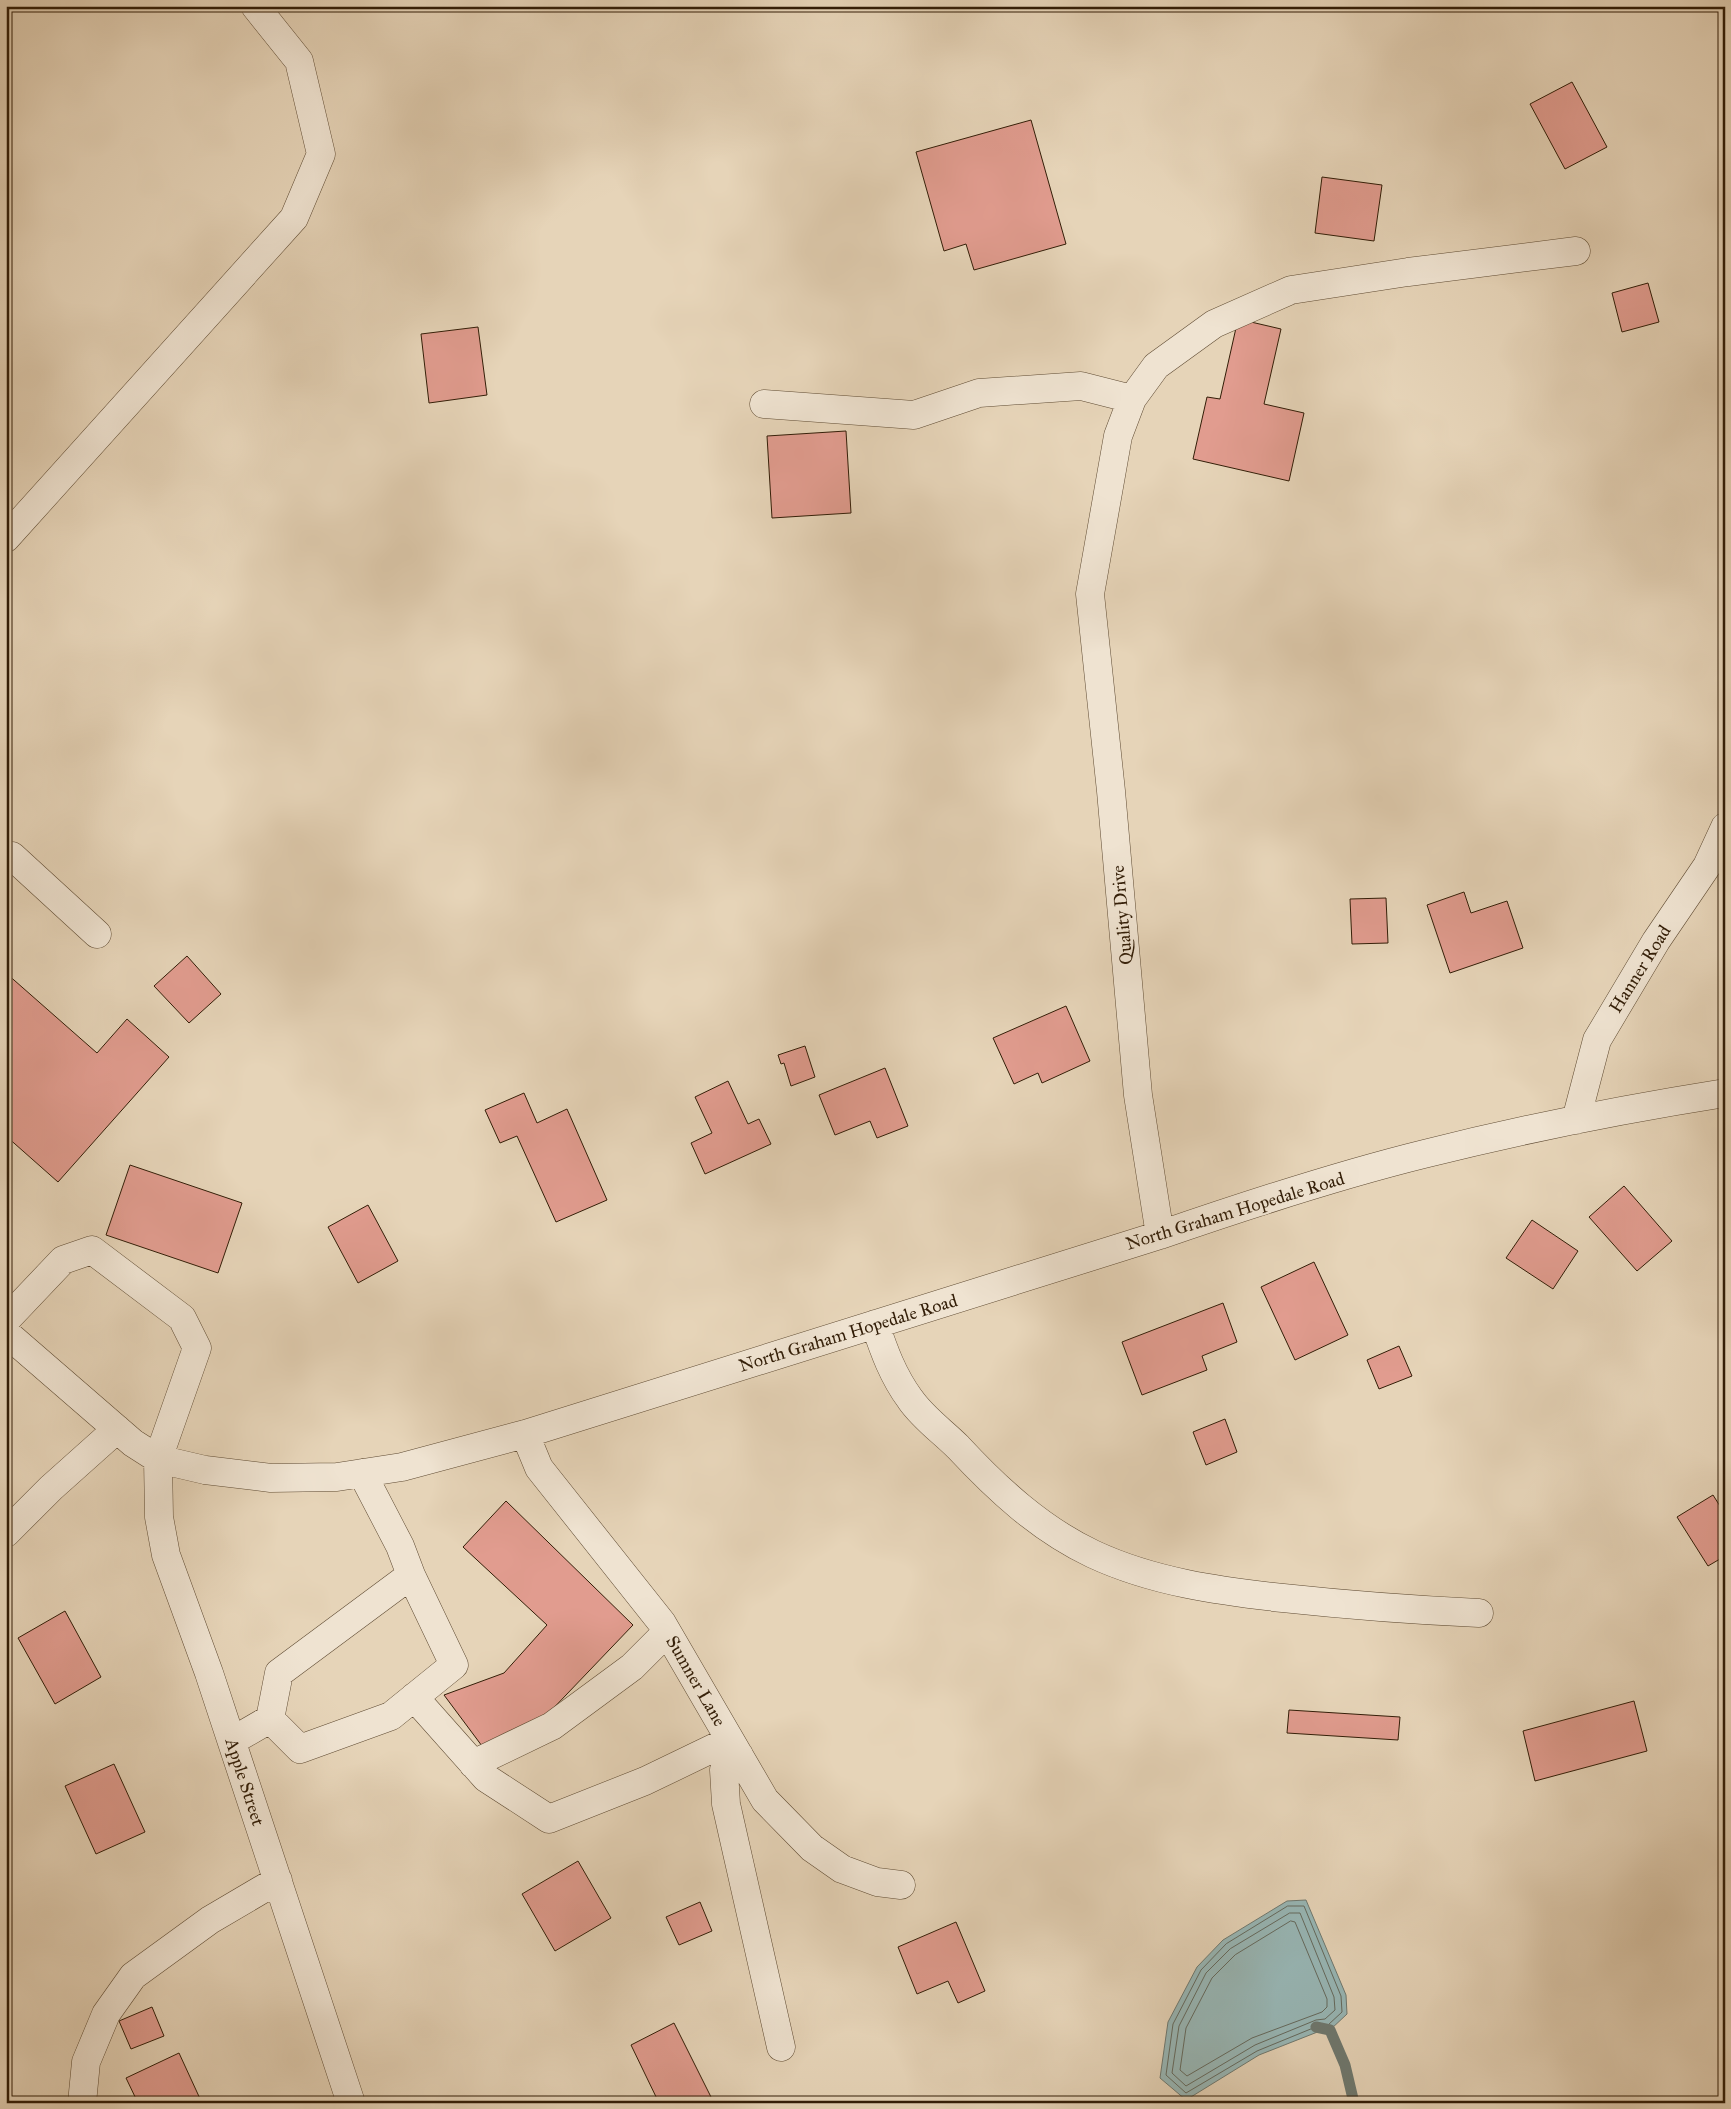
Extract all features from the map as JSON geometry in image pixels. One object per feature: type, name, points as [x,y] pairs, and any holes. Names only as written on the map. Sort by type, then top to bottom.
[{"type":"street","points":[[6,538],[294,218],[322,154],[299,61],[256,6]]},
{"type":"street","name":"Quality Drive","points":[[1160,1234],[1138,1095],[1111,791],[1090,594],[1118,436],[1132,398],[1156,366],[1214,324],[1291,290],[1408,272],[1576,251]]},
{"type":"street","points":[[764,404],[914,415],[979,393],[1080,386],[1132,398]]},
{"type":"street","name":"Hanner Road","points":[[1576,1120],[1597,1040],[1656,941],[1707,866],[1725,827]]},
{"type":"street","points":[[6,858],[12,856],[97,934]]},
{"type":"street","name":"North Graham Hopedale Road","points":[[6,1333],[133,1443],[158,1459],[205,1470],[271,1478],[337,1477],[402,1466],[525,1434],[1261,1201],[1424,1154],[1649,1105],[1725,1093]]},
{"type":"street","points":[[6,1320],[63,1260],[92,1250],[182,1318],[197,1348],[158,1459]]},
{"type":"street","points":[[875,1324],[888,1364],[910,1400],[992,1484],[1039,1523],[1092,1554],[1132,1570],[1218,1591],[1358,1606],[1479,1613]]},
{"type":"street","points":[[6,1533],[51,1488],[117,1429]]},
{"type":"street","name":"Sumner Lane","points":[[525,1434],[540,1468],[667,1632],[765,1800],[812,1848],[842,1869],[877,1882],[901,1885]]},
{"type":"street","name":"Apple Street","points":[[158,1459],[159,1517],[166,1555],[232,1741],[351,2103]]},
{"type":"street","points":[[270,1719],[300,1749],[391,1716],[454,1665],[411,1574],[400,1546],[362,1473]]},
{"type":"street","points":[[232,1741],[270,1719],[279,1673],[411,1574]]},
{"type":"street","points":[[473,1764],[552,1726],[632,1667],[667,1632]]},
{"type":"street","points":[[414,1697],[486,1778],[549,1819],[734,1748]]},
{"type":"street","points":[[734,1748],[724,1770],[726,1804],[781,2047]]},
{"type":"street","points":[[81,2102],[86,2062],[106,2014],[133,1976],[210,1920],[278,1880]]},
{"type":"water","points":[[1306,1900],[1346,1995],[1347,2014],[1330,2030],[1320,2031],[1259,2055],[1186,2100],[1160,2078],[1168,2022],[1197,1967],[1223,1940],[1287,1901]]},
{"type":"building","points":[[1572,82],[1607,147],[1565,169],[1530,104]]},
{"type":"building","points":[[1031,120],[1066,244],[974,270],[966,244],[944,251],[916,152]]},
{"type":"building","points":[[1322,177],[1382,185],[1374,241],[1315,233]]},
{"type":"building","points":[[1648,283],[1659,322],[1622,332],[1612,293]]},
{"type":"building","points":[[1238,319],[1281,329],[1264,404],[1304,413],[1289,481],[1193,459],[1207,397],[1220,399]]},
{"type":"building","points":[[478,327],[487,395],[429,403],[421,334]]},
{"type":"building","points":[[846,431],[851,513],[772,518],[767,436]]},
{"type":"building","points":[[1464,892],[1471,913],[1507,901],[1523,948],[1450,973],[1427,905]]},
{"type":"building","points":[[1386,898],[1388,943],[1352,944],[1350,899]]},
{"type":"building","points":[[187,956],[221,994],[189,1023],[154,986]]},
{"type":"building","points":[[6,973],[97,1053],[127,1019],[169,1057],[58,1182],[6,1136]]},
{"type":"building","points":[[1066,1006],[1090,1061],[1042,1083],[1038,1073],[1014,1084],[993,1038]]},
{"type":"building","points":[[805,1046],[815,1077],[791,1086],[784,1063],[781,1064],[778,1055]]},
{"type":"building","points":[[885,1068],[908,1126],[877,1138],[870,1121],[835,1135],[819,1095]]},
{"type":"building","points":[[728,1081],[748,1124],[759,1119],[771,1144],[705,1174],[691,1143],[712,1133],[695,1097]]},
{"type":"building","points":[[524,1093],[537,1123],[567,1109],[607,1200],[556,1222],[517,1136],[500,1143],[485,1110]]},
{"type":"building","points":[[130,1165],[242,1203],[218,1273],[106,1235]]},
{"type":"building","points":[[1624,1186],[1672,1241],[1637,1271],[1589,1217]]},
{"type":"building","points":[[368,1205],[398,1261],[358,1283],[328,1227]]},
{"type":"building","points":[[1532,1220],[1578,1251],[1553,1289],[1506,1258]]},
{"type":"building","points":[[1314,1262],[1348,1335],[1295,1360],[1261,1287]]},
{"type":"building","points":[[1223,1303],[1237,1342],[1202,1356],[1207,1370],[1142,1395],[1122,1342]]},
{"type":"building","points":[[1399,1346],[1412,1376],[1379,1389],[1367,1360]]},
{"type":"building","points":[[1225,1419],[1237,1452],[1206,1465],[1193,1432]]},
{"type":"building","points":[[1713,1495],[1725,1514],[1725,1556],[1708,1566],[1677,1517]]},
{"type":"building","points":[[506,1501],[633,1625],[544,1718],[482,1746],[444,1695],[504,1673],[547,1625],[463,1547]]},
{"type":"building","points":[[65,1611],[101,1677],[55,1704],[18,1638]]},
{"type":"building","points":[[1634,1701],[1647,1751],[1535,1781],[1523,1731]]},
{"type":"building","points":[[1289,1710],[1400,1717],[1398,1740],[1287,1733]]},
{"type":"building","points":[[114,1764],[145,1832],[96,1854],[65,1786]]},
{"type":"building","points":[[578,1861],[611,1918],[555,1951],[522,1894]]},
{"type":"building","points":[[700,1902],[712,1931],[679,1945],[666,1917]]},
{"type":"building","points":[[956,1922],[985,1991],[958,2003],[948,1981],[917,1994],[898,1947]]},
{"type":"building","points":[[152,2007],[164,2036],[131,2049],[119,2021]]},
{"type":"building","points":[[674,2023],[714,2103],[659,2103],[631,2045]]},
{"type":"building","points":[[179,2053],[202,2103],[138,2103],[126,2078]]},
{"type":"waterway","points":[[1316,2027],[1330,2030],[1345,2065],[1354,2103]]}]
